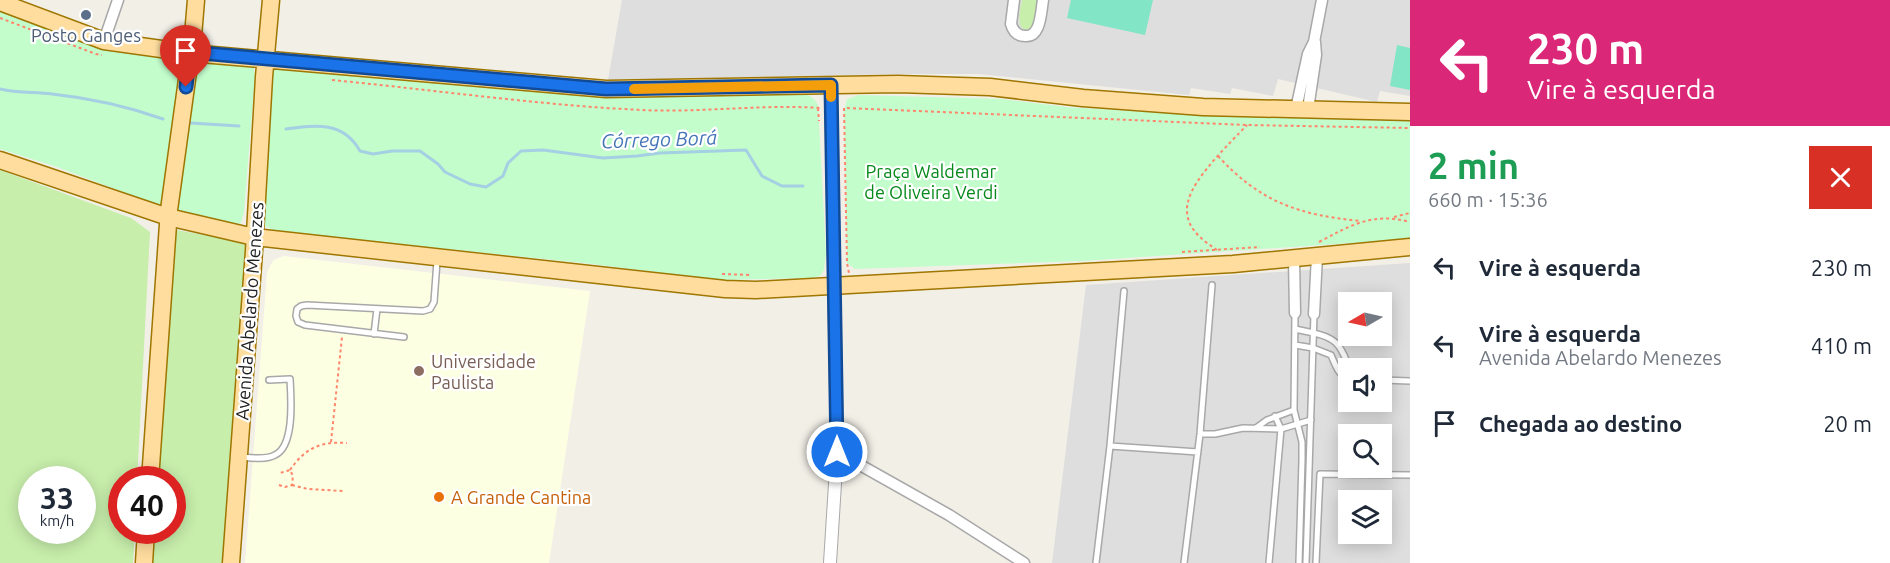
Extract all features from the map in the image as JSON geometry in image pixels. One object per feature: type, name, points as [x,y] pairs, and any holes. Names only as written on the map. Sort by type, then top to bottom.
[{"type":"main road","points":[[151,466],[168,217],[196,0]]},
{"type":"main road","name":"Avenida Abelardo Menezes","points":[[231,563],[264,72],[271,0]]},
{"type":"main road","points":[[0,2],[106,48],[190,52],[606,89],[898,84],[990,87],[1083,98],[1203,107],[1410,112]]},
{"type":"main road","points":[[0,160],[168,217],[254,237],[756,290],[1294,259],[1316,250],[1410,247]]},
{"type":"main road","points":[[144,563],[145,544]]},
{"type":"street","points":[[106,48],[118,0]]},
{"type":"street","points":[[1014,0],[1010,20],[1012,28],[1017,34],[1026,36],[1030,36],[1038,28],[1043,0]]},
{"type":"street","points":[[1302,109],[1306,86],[1316,56],[1314,42],[1322,0]]},
{"type":"street","points":[[830,563],[837,452],[831,85]]},
{"type":"street","points":[[1314,314],[1316,250]]},
{"type":"street","points":[[1294,259],[1295,313]]},
{"type":"street","points":[[1296,297],[1315,298]]},
{"type":"street","points":[[837,452],[949,515],[1024,563]]},
{"type":"lane","points":[[404,337],[305,325],[298,322],[297,309],[307,305],[423,312],[430,309],[434,302],[437,256]]},
{"type":"lane","points":[[1184,563],[1200,434],[1212,285]]},
{"type":"lane","points":[[1096,563],[1110,446],[1124,291]]},
{"type":"lane","points":[[374,334],[377,309]]},
{"type":"lane","points":[[1295,313],[1294,410],[1302,442],[1299,563]]},
{"type":"lane","points":[[1306,563],[1314,314]]},
{"type":"lane","points":[[1295,329],[1334,341],[1345,358]]},
{"type":"lane","points":[[1334,341],[1331,355],[1338,369]]},
{"type":"lane","points":[[1295,345],[1313,348],[1331,355]]},
{"type":"lane","points":[[238,456],[253,459],[274,456],[281,452],[291,424],[290,379],[269,380]]},
{"type":"lane","points":[[1392,380],[1410,381]]},
{"type":"lane","points":[[1256,428],[1275,416],[1294,410]]},
{"type":"lane","points":[[1269,563],[1281,429],[1275,416]]},
{"type":"lane","points":[[1200,434],[1215,434],[1235,429],[1281,429],[1311,420]]},
{"type":"lane","points":[[1110,446],[1198,452]]},
{"type":"lane","points":[[1316,563],[1320,474],[1410,475]]},
{"type":"path","points":[[0,18],[96,54],[106,48]]},
{"type":"path","points":[[818,108],[820,129]]},
{"type":"path","points":[[850,274],[847,263],[845,108],[1247,125],[1410,128]]},
{"type":"path","points":[[1217,250],[1197,234],[1190,224],[1187,204],[1195,186],[1218,156],[1247,125]]},
{"type":"path","points":[[1218,156],[1248,185],[1265,196],[1312,214],[1360,222],[1410,213]]},
{"type":"path","points":[[1391,218],[1410,222]]},
{"type":"path","points":[[1316,250],[1360,222]]},
{"type":"path","points":[[722,274],[755,275]]},
{"type":"path","points":[[331,442],[343,330]]},
{"type":"path","points":[[280,473],[290,470],[317,446],[331,442],[347,443]]},
{"type":"path","points":[[290,470],[293,476],[292,485]]},
{"type":"path","points":[[279,485],[343,491]]},
{"type":"shaded area","points":[[622,0],[1410,0],[1410,96],[1380,91],[1377,102],[1278,79],[1273,96],[1232,88],[1230,94],[1191,88],[1189,95],[978,74],[608,80]]},
{"type":"shaded area","name":"Universidade Paulista","points":[[284,256],[590,291],[549,563],[245,563],[267,273],[274,260]]},
{"type":"shaded area","points":[[1410,263],[1410,563],[1052,563],[1086,285]]},
{"type":"green space","points":[[1022,0],[1038,0],[1035,26],[1028,29],[1023,29],[1020,22]]},
{"type":"green space","points":[[1071,0],[1153,0],[1145,35],[1067,18]]},
{"type":"green space","points":[[0,7],[75,36],[253,64],[255,75],[244,212],[241,223],[233,225],[149,202],[57,167],[0,149]]},
{"type":"green space","points":[[1397,45],[1410,48],[1410,90],[1390,86]]},
{"type":"green space","points":[[276,66],[806,95],[813,98],[818,105],[826,253],[824,270],[820,276],[812,278],[719,280],[583,263],[275,231],[261,224],[272,70]]},
{"type":"green space","name":"Praça Waldemar de Oliveira Verdi","points":[[859,95],[1001,99],[1066,107],[1178,114],[1410,119],[1410,239],[1082,261],[855,269],[847,263],[844,111],[847,99]]},
{"type":"green space","points":[[0,170],[131,218],[150,232],[138,466],[108,466],[108,544],[134,544],[133,563],[0,563]]},
{"type":"green space","points":[[171,229],[247,243],[225,563],[150,563],[151,544],[186,544],[186,466],[157,466]]},
{"type":"waterway","name":"Córrego Borá","points":[[0,89],[94,100],[163,119]]},
{"type":"waterway","name":"Córrego Borá","points":[[191,123],[239,126]]},
{"type":"waterway","name":"Córrego Borá","points":[[286,129],[328,127],[345,134],[360,151],[373,154],[420,151],[445,172],[470,184],[486,187],[503,176],[508,163],[521,151],[543,150],[603,158],[660,153],[746,150],[762,176],[782,186],[803,186]]},
{"type":"slow traffic","points":[[634,89],[831,85],[831,97]]},
{"type":"place","name":"Posto Ganges","points":[[86,15]]},
{"type":"place","name":"Universidade Paulista","points":[[419,371]]},
{"type":"place","name":"A Grande Cantina","points":[[439,497]]},
{"type":"route","points":[[186,87],[190,52],[606,89],[831,85],[837,452]]}]
